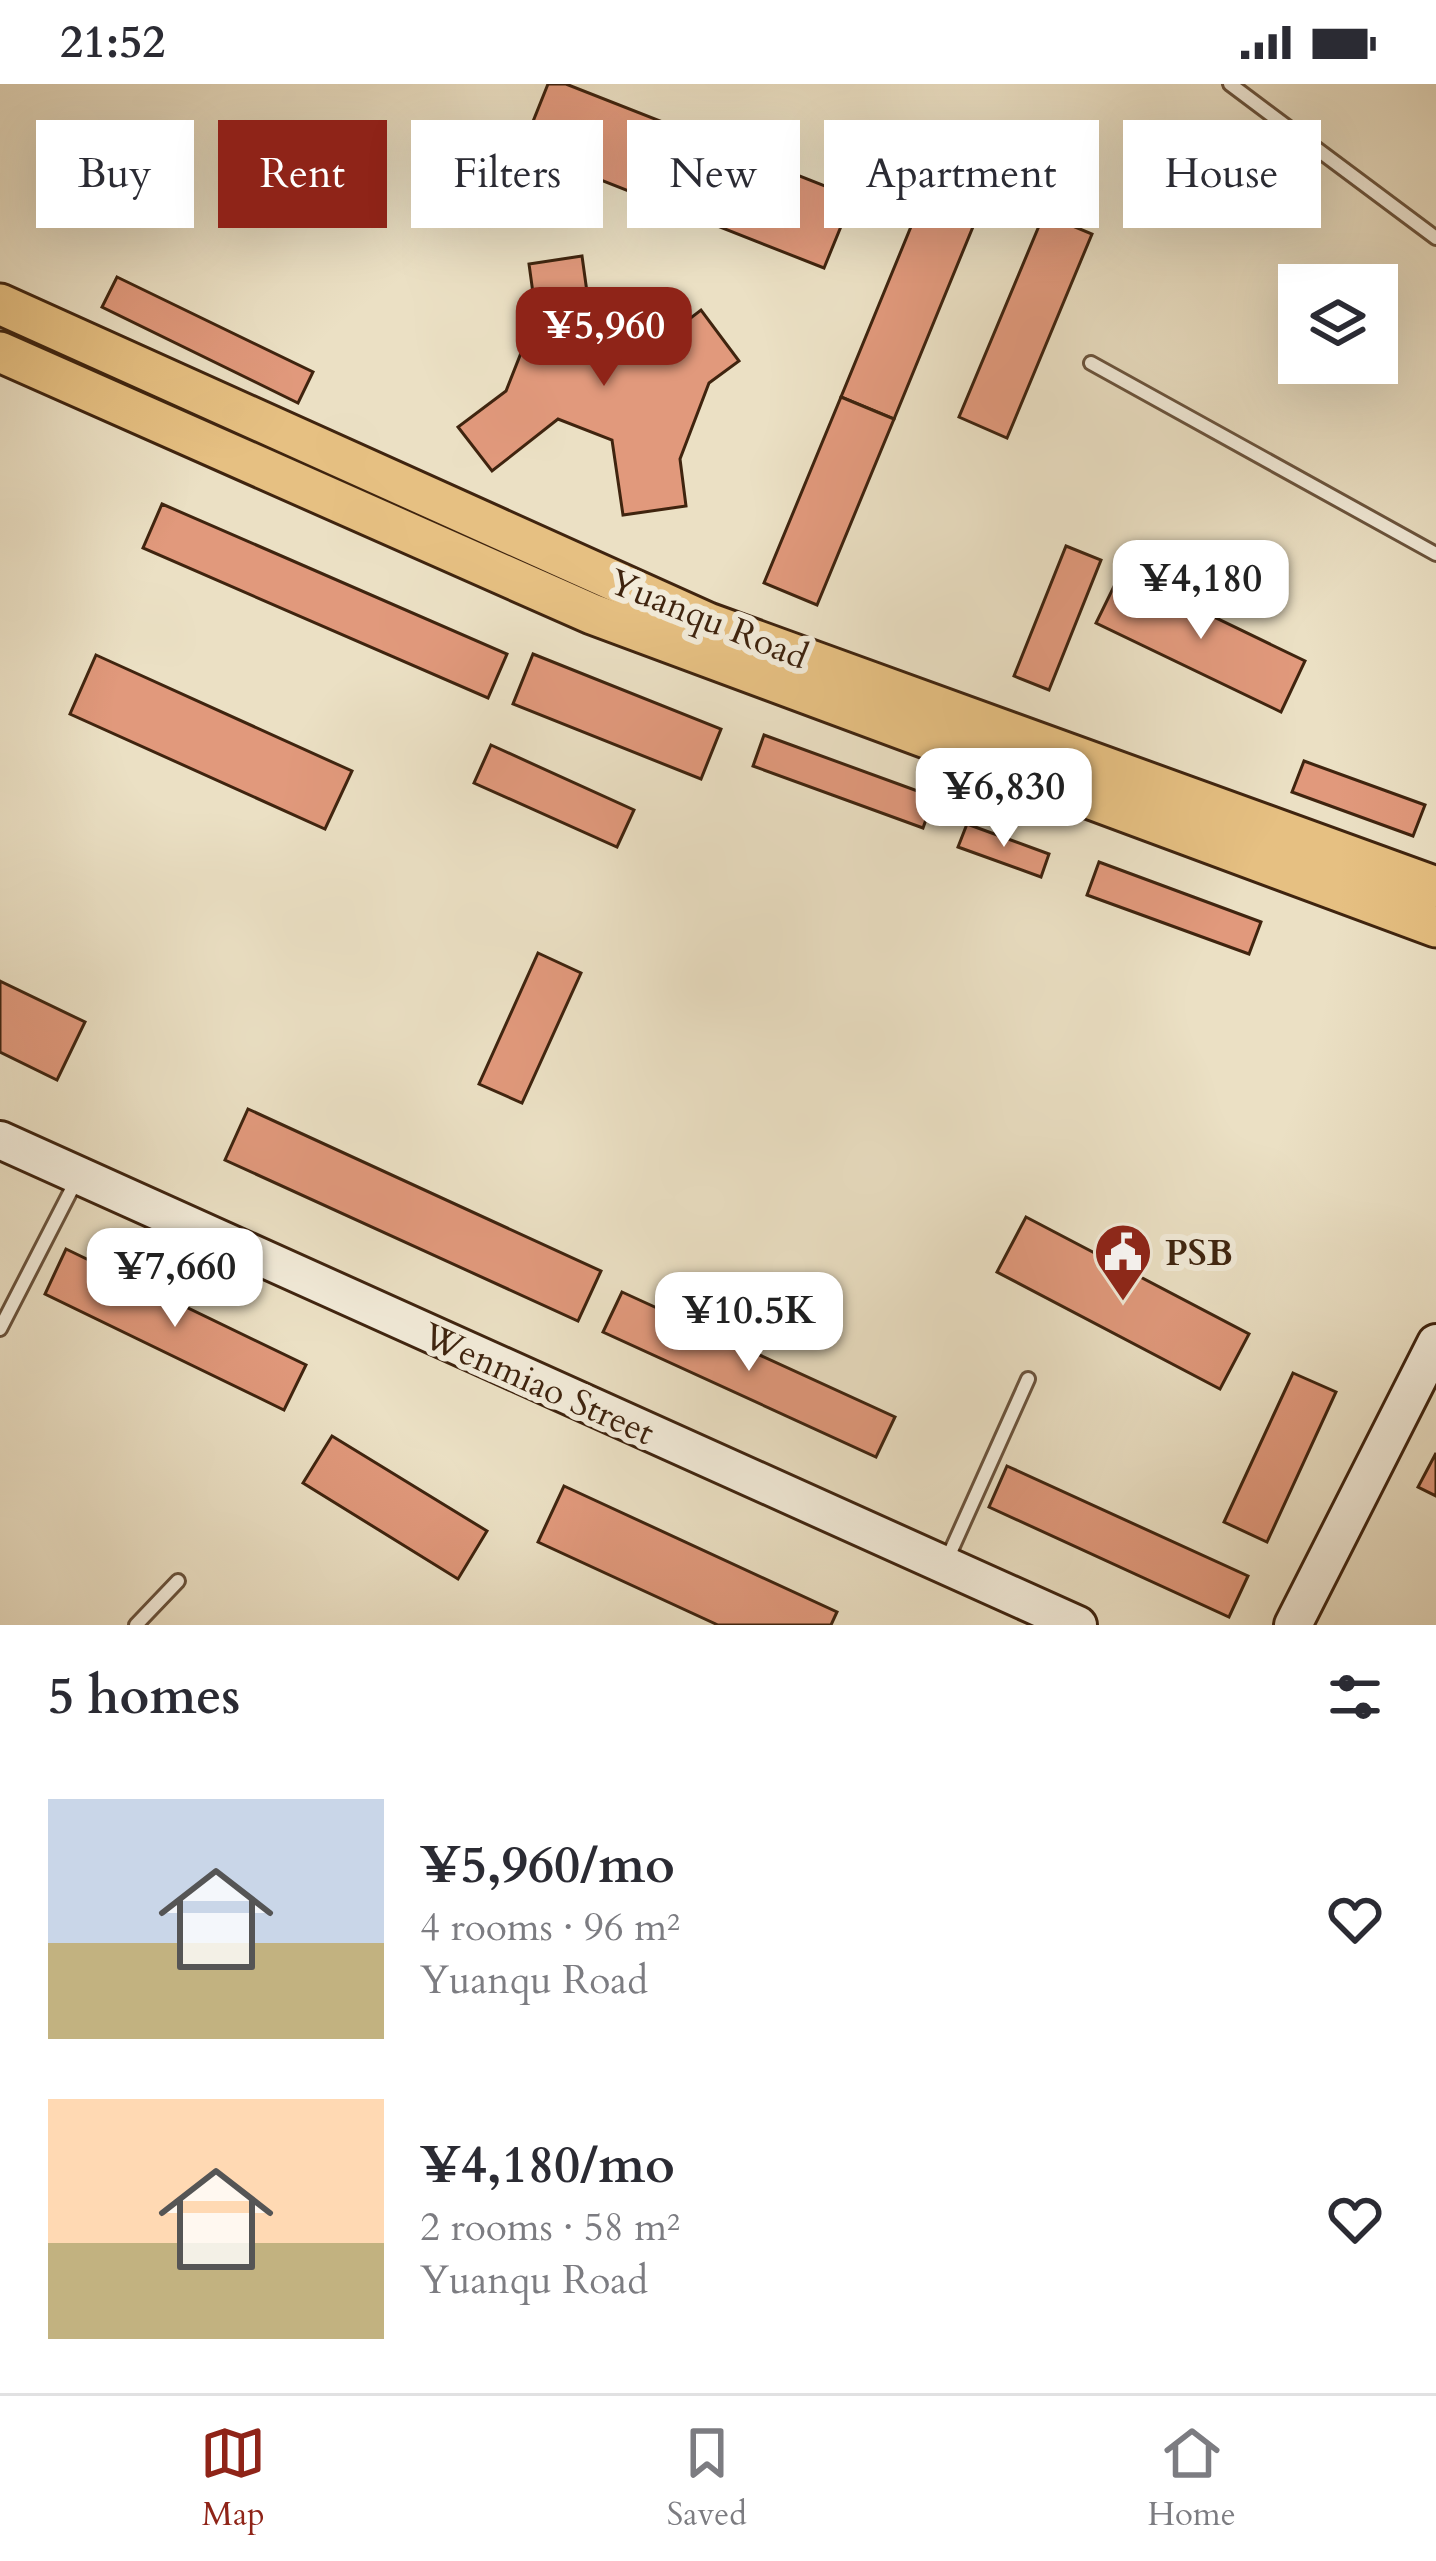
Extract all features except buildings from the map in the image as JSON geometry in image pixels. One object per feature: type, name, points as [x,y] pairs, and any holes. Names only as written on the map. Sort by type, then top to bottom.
[{"type":"main road","name":"Yuanqu Road","points":[[0,304],[707,623],[1436,887]]},
{"type":"main road","name":"Yuanqu Road","points":[[0,352],[592,614],[1436,927]]},
{"type":"main road","name":"Wenmiao Street","points":[[0,1140],[1078,1625]]},
{"type":"main road","points":[[1293,1625],[1436,1343]]},
{"type":"lane","points":[[1230,84],[1436,237]]},
{"type":"lane","points":[[1091,363],[1435,551]]},
{"type":"lane","points":[[0,1329],[79,1176]]},
{"type":"lane","points":[[945,1565],[1028,1378]]},
{"type":"lane","points":[[136,1625],[178,1581]]},
{"type":"place","name":"PSB","points":[[1123,1303]]}]
